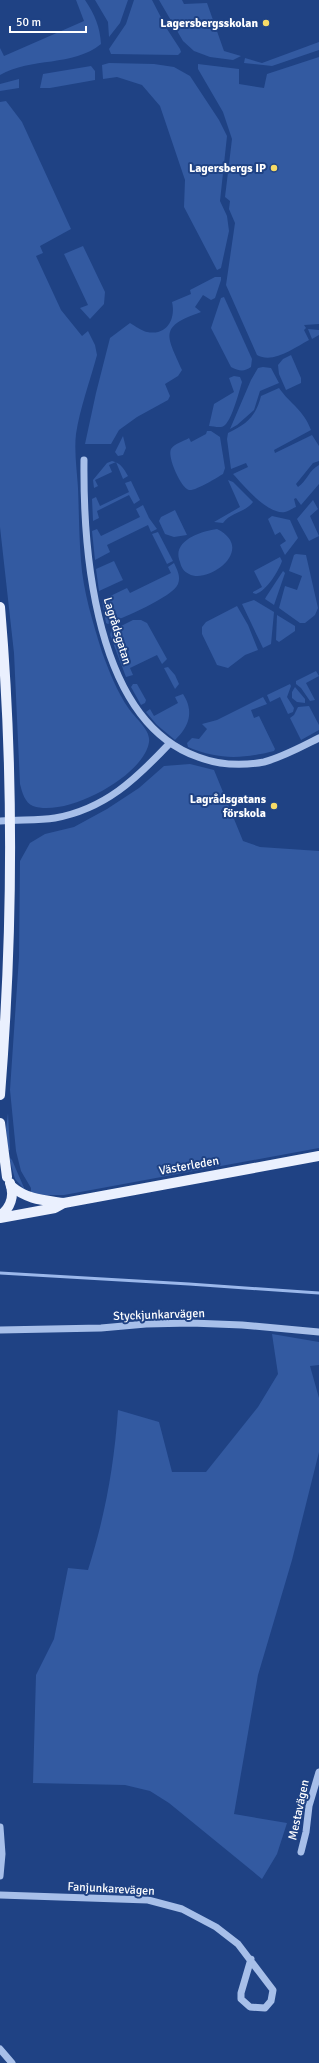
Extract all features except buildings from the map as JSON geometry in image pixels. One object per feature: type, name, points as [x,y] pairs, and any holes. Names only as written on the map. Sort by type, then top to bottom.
[{"type":"main road","points":[[0,607],[8,705],[12,820],[8,993],[0,1095]]},
{"type":"main road","points":[[0,1123],[10,1202],[0,1217]]},
{"type":"main road","name":"Västerleden","points":[[0,1217],[55,1208],[64,1203],[315,1157]]},
{"type":"main road","name":"Västerleden","points":[[6,1178],[21,1195],[64,1203]]},
{"type":"street","name":"Lagrådsgatan","points":[[84,460],[89,561],[96,607],[109,649],[124,688],[138,712],[153,730],[169,744],[186,753],[206,760],[221,763],[249,764],[281,757],[319,738]]},
{"type":"street","points":[[0,821],[56,818],[77,813],[93,806],[123,789],[169,744]]},
{"type":"street","name":"Styckjunkarvägen","points":[[0,1330],[101,1328],[146,1324],[191,1323],[242,1325],[319,1332]]},
{"type":"street","name":"Mestavägen","points":[[301,1852],[306,1832],[309,1806],[319,1772]]},
{"type":"street","points":[[0,1827],[2,1854],[0,1876]]},
{"type":"street","name":"Fanjunkarevägen","points":[[0,1896],[148,1900],[182,1909],[216,1927],[238,1944],[250,1959],[273,1990],[271,2001],[264,2008],[250,2007],[241,2000],[241,1993],[250,1959]]},
{"type":"street","points":[[0,2048],[12,2063]]},
{"type":"shaded area","points":[[76,0],[85,0],[92,11],[98,27],[101,44],[78,56],[12,69],[0,75],[0,48],[4,56],[84,21]]},
{"type":"shaded area","points":[[95,0],[128,0],[120,23],[109,37],[108,22]]},
{"type":"shaded area","points":[[134,0],[152,0],[167,29],[180,49],[181,52],[178,55],[111,54],[109,49],[126,24]]},
{"type":"shaded area","points":[[159,0],[182,0],[184,4],[207,3],[224,51],[241,56],[233,60],[210,57],[194,51],[183,41]]},
{"type":"shaded area","points":[[319,42],[319,50],[272,66],[244,63],[245,58],[262,63]]},
{"type":"shaded area","points":[[319,57],[319,324],[304,325],[306,328],[304,330],[309,340],[283,354],[270,358],[263,357],[257,355],[226,285],[235,223],[229,209],[230,201],[225,197],[232,139],[223,112],[198,69],[198,64],[239,69],[239,84],[264,88],[267,74]]},
{"type":"shaded area","points":[[109,63],[154,64],[174,67],[190,76],[219,120],[227,136],[220,201],[227,216],[229,231],[221,268],[217,270],[184,207],[185,180],[160,106],[142,85],[117,77],[103,79],[102,65]]},
{"type":"shaded area","points":[[91,66],[95,71],[95,80],[50,88],[40,88],[43,74]]},
{"type":"shaded area","points":[[19,79],[19,88],[0,91],[0,84]]},
{"type":"shaded area","points":[[6,101],[22,122],[71,229],[40,246],[43,253],[36,256],[61,310],[82,336],[88,331],[95,345],[97,355],[80,414],[75,441],[82,572],[95,630],[110,674],[117,689],[132,713],[148,733],[149,738],[144,755],[133,768],[119,780],[102,791],[83,800],[64,806],[47,808],[30,805],[24,797],[20,784],[14,653],[0,527],[0,102]]},
{"type":"shaded area","points":[[83,246],[105,292],[104,304],[90,319],[80,308],[88,305],[64,254]]},
{"type":"shaded area","points":[[215,277],[221,277],[221,280],[215,298],[211,300],[203,295],[195,307],[201,312],[187,317],[172,327],[170,340],[182,370],[178,376],[165,384],[170,396],[168,400],[137,417],[119,430],[111,444],[85,444],[110,338],[130,323],[147,332],[154,333],[165,329],[173,314],[172,302],[191,294],[190,290]]},
{"type":"shaded area","points":[[224,297],[252,359],[251,367],[246,370],[239,370],[231,367],[211,328],[221,298]]},
{"type":"shaded area","points":[[308,329],[319,330],[319,335],[312,339]]},
{"type":"shaded area","points":[[291,355],[301,378],[301,383],[286,390],[279,374],[278,365],[283,359]]},
{"type":"shaded area","points":[[258,368],[271,368],[279,383],[260,391],[254,410],[237,425],[230,429],[251,380]]},
{"type":"shaded area","points":[[234,376],[240,377],[242,382],[228,422],[219,427],[209,426],[214,404],[234,392],[229,378]]},
{"type":"shaded area","points":[[279,388],[301,412],[311,430],[274,450],[275,453],[312,435],[319,446],[319,461],[313,463],[296,484],[298,487],[301,485],[319,465],[319,484],[301,505],[296,498],[294,499],[296,507],[285,512],[278,512],[271,509],[257,499],[233,474],[248,467],[246,463],[231,469],[227,439],[228,433],[250,419],[259,403],[261,396]]},
{"type":"shaded area","points":[[207,431],[211,431],[220,437],[225,468],[223,474],[201,486],[189,490],[182,484],[176,472],[171,458],[171,449],[189,438],[191,442],[206,434]]},
{"type":"shaded area","points":[[123,436],[126,448],[123,455],[118,456],[115,452]]},
{"type":"shaded area","points":[[112,461],[116,462],[109,465],[112,472],[95,480],[98,486],[94,488],[93,480],[107,463]]},
{"type":"shaded area","points":[[116,462],[122,467],[128,476],[123,479]]},
{"type":"shaded area","points":[[228,480],[233,482],[253,502],[246,508],[230,516],[223,523],[214,522],[240,507]]},
{"type":"shaded area","points":[[131,481],[140,500],[134,504],[129,495],[97,511],[99,518],[93,521],[92,499],[96,497],[100,506],[129,492],[125,483]]},
{"type":"shaded area","points":[[313,500],[318,509],[310,516],[319,536],[309,541],[297,519]]},
{"type":"shaded area","points":[[143,505],[149,518],[157,529],[151,532],[148,525],[107,545],[110,552],[95,560],[92,531],[97,529],[101,536],[140,517],[136,509]]},
{"type":"shaded area","points":[[175,510],[187,535],[174,537],[165,534],[159,521],[161,517]]},
{"type":"shaded area","points":[[272,516],[290,520],[298,538],[285,555],[280,545],[286,541],[280,532],[275,535],[268,519]]},
{"type":"shaded area","points":[[217,529],[228,537],[232,546],[231,555],[217,570],[197,576],[187,573],[180,564],[178,555],[180,548],[189,538],[203,532]]},
{"type":"shaded area","points":[[158,532],[173,561],[167,564],[152,534]]},
{"type":"shaded area","points":[[294,555],[306,555],[318,608],[315,615],[305,623],[300,623],[279,608],[285,586],[297,590],[302,576],[289,571]]},
{"type":"shaded area","points":[[280,557],[282,561],[272,580],[260,592],[256,594],[253,593],[262,587],[254,571]]},
{"type":"shaded area","points":[[114,561],[123,580],[99,591],[96,569]]},
{"type":"shaded area","points":[[174,563],[179,578],[178,584],[174,589],[167,595],[146,607],[108,624],[106,623],[102,600],[127,588],[130,593],[171,573],[168,567]]},
{"type":"shaded area","points":[[283,571],[285,573],[274,605],[265,599]]},
{"type":"shaded area","points":[[254,600],[274,612],[271,644],[263,648],[242,604]]},
{"type":"shaded area","points":[[237,606],[248,625],[258,650],[245,655],[228,668],[217,665],[202,634],[202,627],[206,622]]},
{"type":"shaded area","points":[[277,615],[295,626],[295,631],[279,642],[276,640]]},
{"type":"shaded area","points":[[133,620],[141,620],[147,623],[167,659],[162,664],[157,655],[130,668],[133,675],[126,677],[110,635],[111,631]]},
{"type":"shaded area","points":[[168,667],[175,675],[179,684],[175,689],[164,668]]},
{"type":"shaded area","points":[[316,671],[319,676],[306,683],[315,700],[310,701],[301,688],[296,684],[296,681]]},
{"type":"shaded area","points":[[133,684],[137,684],[146,700],[145,703],[141,705],[131,687]]},
{"type":"shaded area","points":[[290,684],[291,686],[287,697],[294,708],[293,712],[288,714],[280,697],[270,702],[267,695]]},
{"type":"shaded area","points":[[295,687],[305,699],[305,703],[297,702],[292,698],[292,692]]},
{"type":"shaded area","points":[[183,694],[188,706],[189,718],[184,729],[175,740],[157,725],[146,712],[150,709],[154,716],[178,703],[175,697]]},
{"type":"shaded area","points":[[263,697],[267,704],[251,710],[254,718],[259,716],[275,749],[274,751],[251,756],[231,757],[210,754],[188,747],[187,743],[192,738],[199,739],[207,729],[202,724],[217,720]]},
{"type":"shaded area","points":[[309,706],[319,725],[319,730],[301,740],[290,718],[294,715],[298,707]]},
{"type":"shaded area","points":[[190,764],[214,770],[243,841],[260,847],[319,851],[319,1148],[64,1195],[31,1195],[31,1188],[21,1171],[16,1151],[10,1090],[19,957],[20,861],[30,843],[45,834],[74,827],[107,809],[139,788],[164,766]]},
{"type":"shaded area","points":[[8,1113],[10,1150],[8,1150],[6,1129]]},
{"type":"shaded area","points":[[9,1157],[12,1160],[25,1190],[15,1179]]},
{"type":"shaded area","points":[[272,1334],[319,1342],[319,1365],[310,1366],[319,1398],[319,1452],[292,1560],[258,1675],[234,1814],[287,1823],[277,1854],[262,1879],[169,1803],[150,1791],[125,1785],[33,1783],[36,1675],[54,1639],[68,1568],[88,1570],[108,1491],[118,1410],[159,1422],[172,1472],[206,1472],[258,1407],[278,1374]]},
{"type":"waterway","points":[[0,1273],[319,1293]]},
{"type":"place","name":"Lagersbergsskolan","points":[[266,23]]},
{"type":"place","name":"Lagersbergs IP","points":[[274,168]]},
{"type":"place","name":"Lagrådsgatans förskola","points":[[274,806]]}]
